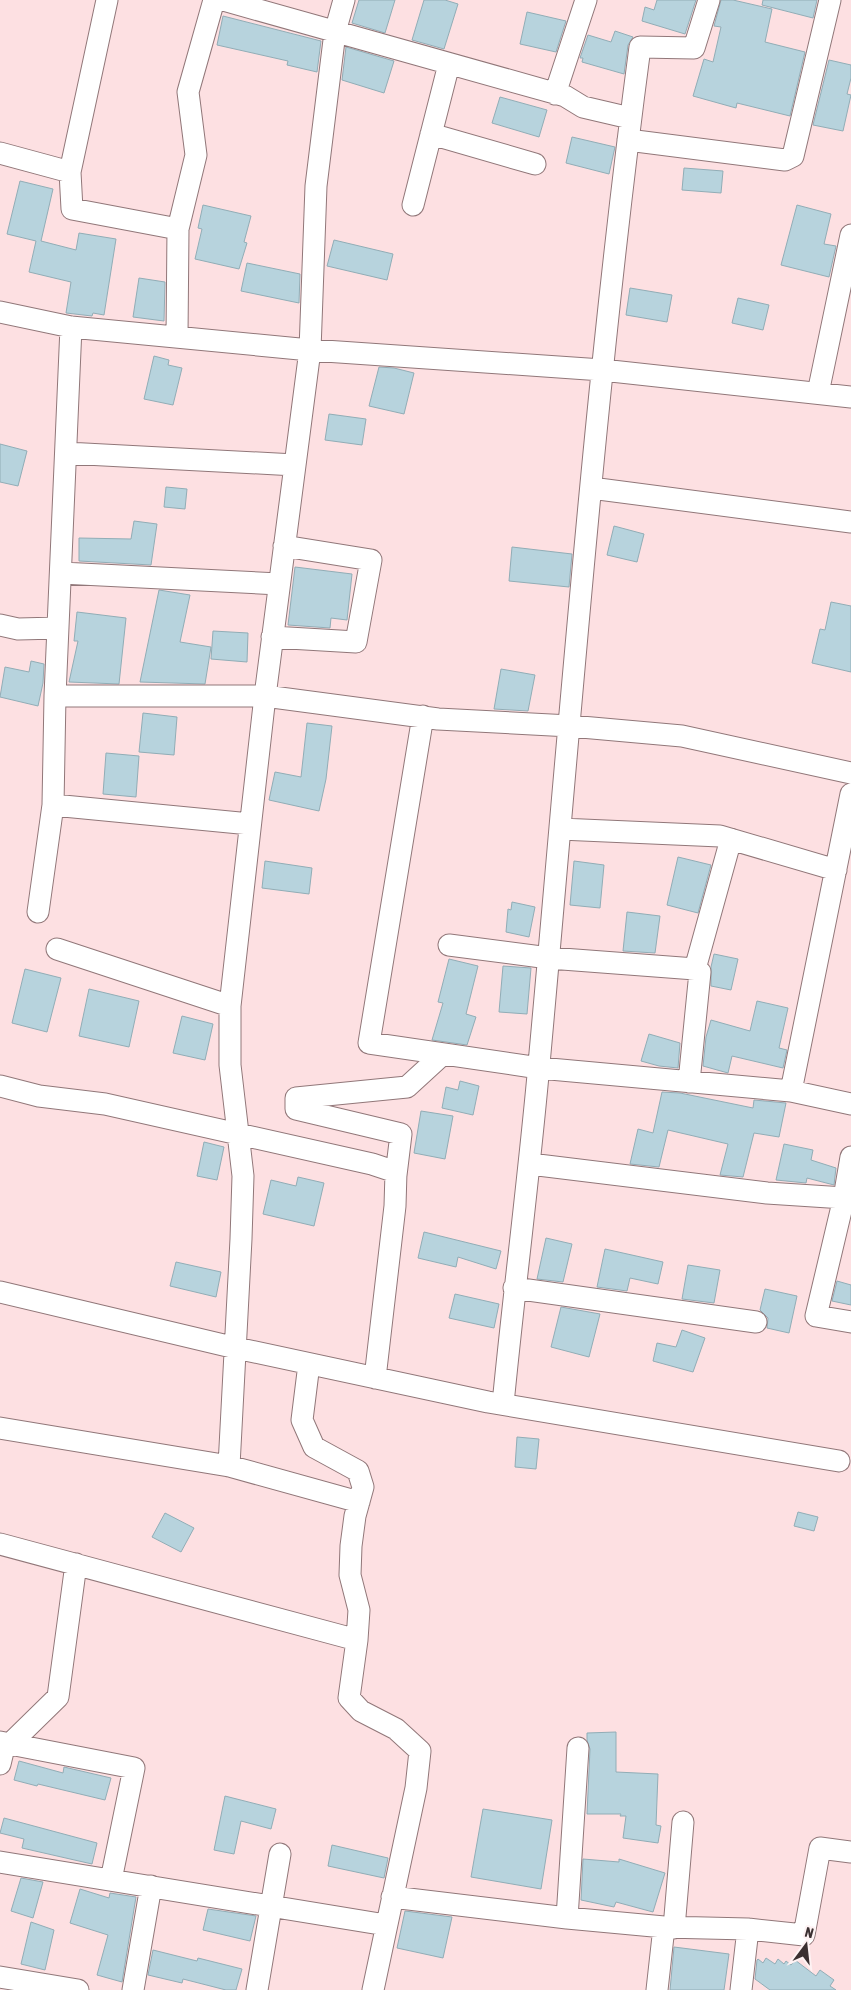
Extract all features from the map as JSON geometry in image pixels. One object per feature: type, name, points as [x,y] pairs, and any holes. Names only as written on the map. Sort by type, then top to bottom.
[{"type":"street","points":[[107,0],[70,172],[72,209],[178,229]]},
{"type":"street","points":[[177,337],[178,229],[196,155],[188,92],[214,0]]},
{"type":"street","points":[[223,0],[565,96],[583,107],[630,118]]},
{"type":"street","points":[[229,1466],[236,1348],[242,1176],[230,1066],[230,1006],[272,637],[310,350],[316,186],[335,32],[344,0]]},
{"type":"street","points":[[555,94],[586,0]]},
{"type":"street","points":[[503,1404],[514,1288],[530,1164],[602,370],[630,118],[640,47],[694,48],[709,0]]},
{"type":"street","points":[[628,140],[785,160],[793,156],[830,0]]},
{"type":"street","points":[[413,205],[450,64]]},
{"type":"street","points":[[431,134],[535,164]]},
{"type":"street","points":[[0,153],[70,172]]},
{"type":"street","points":[[818,393],[851,235]]},
{"type":"street","points":[[0,312],[71,327],[310,350],[602,370],[851,397]]},
{"type":"street","points":[[38,912],[53,805],[55,696],[71,327]]},
{"type":"street","points":[[66,453],[295,465]]},
{"type":"street","points":[[592,488],[851,522]]},
{"type":"street","points":[[272,637],[356,642],[371,560],[284,546]]},
{"type":"street","points":[[61,573],[279,584]]},
{"type":"street","points":[[0,625],[18,629],[58,628]]},
{"type":"street","points":[[55,696],[265,696],[423,716],[682,736],[851,773]]},
{"type":"street","points":[[423,716],[369,1043],[539,1068],[791,1091],[851,1104]]},
{"type":"street","points":[[791,1091],[851,794]]},
{"type":"street","points":[[53,805],[250,824]]},
{"type":"street","points":[[560,829],[720,836],[836,870]]},
{"type":"street","points":[[695,969],[731,839]]},
{"type":"street","points":[[450,945],[549,958],[695,969],[700,972],[689,1082]]},
{"type":"street","points":[[57,949],[230,1006]]},
{"type":"street","points":[[375,1378],[395,1206],[396,1175],[401,1134],[296,1109],[296,1098],[407,1087],[444,1054]]},
{"type":"street","points":[[0,1086],[39,1096],[105,1104],[138,1113],[238,1133],[372,1164],[396,1172],[396,1175]]},
{"type":"street","points":[[851,1157],[848,1198],[816,1316],[851,1322]]},
{"type":"street","points":[[530,1164],[767,1192],[848,1198]]},
{"type":"street","points":[[514,1288],[756,1322]]},
{"type":"street","points":[[0,1292],[236,1348],[503,1404],[839,1461]]},
{"type":"street","points":[[309,1364],[302,1420],[314,1447],[358,1471],[362,1487],[351,1546],[350,1575],[359,1610],[357,1640],[348,1698],[361,1711],[396,1729],[420,1750],[416,1788],[373,1990]]},
{"type":"street","points":[[0,1428],[229,1466],[358,1502]]},
{"type":"street","points":[[0,1544],[357,1640]]},
{"type":"street","points":[[0,1764],[5,1743],[58,1697],[76,1564]]},
{"type":"street","points":[[5,1743],[134,1768],[111,1880]]},
{"type":"street","points":[[568,1918],[578,1748]]},
{"type":"street","points":[[658,1990],[669,1928],[683,1822]]},
{"type":"street","points":[[392,1897],[669,1928],[748,1929],[804,1935],[820,1848],[851,1852]]},
{"type":"street","points":[[258,1990],[280,1854]]},
{"type":"street","points":[[0,1862],[386,1924]]},
{"type":"street","points":[[133,1990],[151,1886]]},
{"type":"street","points":[[741,1990],[748,1929]]},
{"type":"street","points":[[0,1977],[78,1990]]},
{"type":"building","points":[[359,0],[395,0],[385,33],[352,23]]},
{"type":"building","points":[[424,0],[445,0],[458,4],[444,49],[412,40]]},
{"type":"building","points":[[657,0],[696,0],[685,34],[642,21],[645,7],[654,10]]},
{"type":"building","points":[[721,0],[733,0],[772,9],[765,42],[805,52],[790,116],[737,103],[736,108],[693,96],[704,59],[713,62],[721,27],[714,26]]},
{"type":"building","points":[[763,0],[817,0],[813,18],[762,5]]},
{"type":"building","points":[[527,12],[566,21],[556,52],[520,44]]},
{"type":"building","points":[[223,16],[321,41],[317,72],[287,65],[288,61],[217,45]]},
{"type":"building","points":[[615,31],[633,37],[628,45],[624,74],[582,62],[583,58],[580,58],[588,35],[611,42]]},
{"type":"building","points":[[346,47],[394,61],[384,93],[342,80]]},
{"type":"building","points":[[829,60],[851,65],[851,78],[847,94],[851,95],[843,131],[813,125]]},
{"type":"building","points":[[500,97],[547,110],[539,137],[492,123]]},
{"type":"building","points":[[572,137],[615,147],[609,174],[566,163]]},
{"type":"building","points":[[684,168],[723,171],[721,193],[682,190]]},
{"type":"building","points":[[20,181],[53,189],[41,241],[76,250],[79,233],[116,239],[104,315],[93,313],[92,316],[66,313],[71,282],[29,272],[36,241],[7,234]]},
{"type":"building","points":[[203,205],[251,216],[244,242],[247,243],[239,269],[195,259],[202,229],[198,228]]},
{"type":"building","points":[[797,205],[831,214],[824,244],[836,246],[829,277],[781,265]]},
{"type":"building","points":[[334,240],[393,254],[387,280],[327,266]]},
{"type":"building","points":[[247,263],[300,274],[299,303],[241,291]]},
{"type":"building","points":[[139,278],[165,282],[164,321],[133,317]]},
{"type":"building","points":[[630,288],[672,295],[667,322],[626,315]]},
{"type":"building","points":[[738,298],[769,305],[763,330],[732,323]]},
{"type":"building","points":[[154,356],[169,360],[168,365],[182,368],[173,405],[144,399]]},
{"type":"building","points":[[379,367],[394,368],[414,373],[404,414],[369,406]]},
{"type":"building","points":[[329,414],[366,419],[362,445],[325,440]]},
{"type":"building","points":[[0,444],[27,451],[18,486],[0,482]]},
{"type":"building","points":[[166,487],[187,489],[185,509],[164,507]]},
{"type":"building","points":[[134,521],[157,524],[151,565],[79,561],[79,538],[131,539]]},
{"type":"building","points":[[614,526],[644,534],[637,562],[607,555]]},
{"type":"building","points":[[512,547],[572,554],[569,587],[509,581]]},
{"type":"building","points":[[295,567],[352,574],[347,620],[331,618],[330,628],[288,625]]},
{"type":"building","points":[[159,590],[190,595],[180,642],[211,647],[205,684],[140,682]]},
{"type":"building","points":[[831,602],[851,606],[851,672],[812,663],[820,629],[825,630]]},
{"type":"building","points":[[77,612],[126,618],[119,684],[69,682],[78,641],[74,641]]},
{"type":"building","points":[[213,631],[248,633],[247,662],[211,659]]},
{"type":"building","points":[[31,661],[44,664],[43,683],[38,706],[0,697],[5,667],[29,672]]},
{"type":"building","points":[[501,669],[535,675],[528,711],[494,709]]},
{"type":"building","points":[[143,713],[177,717],[174,755],[139,752]]},
{"type":"building","points":[[307,723],[332,726],[326,779],[319,811],[269,800],[275,772],[301,777]]},
{"type":"building","points":[[106,753],[139,756],[136,797],[103,794]]},
{"type":"building","points":[[678,857],[711,865],[698,913],[667,905]]},
{"type":"building","points":[[265,861],[312,868],[309,894],[262,888]]},
{"type":"building","points":[[574,861],[604,865],[600,908],[570,905]]},
{"type":"building","points":[[512,902],[535,907],[529,937],[506,932],[508,909],[511,910]]},
{"type":"building","points":[[627,912],[660,916],[655,953],[623,951]]},
{"type":"building","points":[[714,954],[738,959],[731,990],[711,986],[711,967]]},
{"type":"building","points":[[449,959],[478,966],[466,1014],[476,1017],[467,1045],[432,1040],[443,1003],[438,1002]]},
{"type":"building","points":[[503,966],[531,968],[527,1014],[499,1012]]},
{"type":"building","points":[[25,969],[61,978],[47,1032],[12,1023]]},
{"type":"building","points":[[89,989],[139,1001],[129,1047],[79,1036]]},
{"type":"building","points":[[757,1001],[788,1008],[779,1048],[787,1050],[783,1068],[732,1056],[728,1073],[703,1066],[706,1037],[711,1020],[750,1031]]},
{"type":"building","points":[[182,1016],[213,1024],[205,1060],[173,1053]]},
{"type":"building","points":[[649,1034],[680,1043],[678,1068],[659,1066],[641,1061]]},
{"type":"building","points":[[460,1081],[479,1086],[473,1115],[442,1108],[446,1087],[458,1090]]},
{"type":"building","points":[[662,1092],[680,1093],[753,1108],[754,1100],[786,1103],[779,1137],[754,1133],[743,1177],[720,1175],[728,1144],[668,1130],[659,1167],[630,1164],[638,1129],[653,1133]]},
{"type":"building","points":[[421,1111],[453,1116],[445,1159],[414,1153]]},
{"type":"building","points":[[204,1142],[224,1147],[217,1180],[197,1176]]},
{"type":"building","points":[[784,1144],[813,1150],[811,1160],[836,1168],[834,1185],[807,1178],[806,1183],[776,1180]]},
{"type":"building","points":[[298,1177],[324,1183],[314,1226],[263,1214],[271,1180],[296,1186]]},
{"type":"building","points":[[424,1232],[501,1251],[496,1269],[458,1257],[456,1267],[418,1258]]},
{"type":"building","points":[[546,1238],[572,1244],[563,1282],[537,1279]]},
{"type":"building","points":[[605,1249],[663,1262],[658,1284],[630,1278],[627,1291],[597,1287]]},
{"type":"building","points":[[176,1262],[221,1272],[216,1297],[170,1286]]},
{"type":"building","points":[[688,1265],[720,1270],[714,1303],[682,1299]]},
{"type":"building","points":[[837,1281],[851,1285],[851,1305],[832,1301]]},
{"type":"building","points":[[765,1289],[797,1296],[789,1333],[767,1328],[768,1318],[760,1310]]},
{"type":"building","points":[[455,1294],[499,1304],[494,1328],[449,1318]]},
{"type":"building","points":[[561,1307],[600,1314],[589,1357],[551,1347]]},
{"type":"building","points":[[682,1330],[705,1338],[693,1372],[653,1361],[657,1343],[676,1347]]},
{"type":"building","points":[[517,1437],[539,1439],[536,1469],[515,1467]]},
{"type":"building","points":[[798,1512],[818,1517],[814,1531],[794,1526]]},
{"type":"building","points":[[165,1513],[194,1528],[181,1552],[152,1537]]},
{"type":"building","points":[[616,1732],[616,1772],[658,1774],[656,1825],[661,1826],[658,1843],[623,1838],[626,1816],[620,1816],[621,1814],[587,1814],[590,1749],[587,1733]]},
{"type":"building","points":[[19,1761],[63,1773],[64,1767],[111,1778],[105,1800],[14,1780]]},
{"type":"building","points":[[225,1796],[276,1809],[271,1829],[241,1821],[234,1854],[214,1850]]},
{"type":"building","points":[[483,1809],[552,1820],[541,1889],[471,1877]]},
{"type":"building","points":[[4,1818],[97,1843],[92,1864],[22,1848],[24,1839],[0,1833]]},
{"type":"building","points":[[332,1845],[388,1858],[384,1878],[328,1866]]},
{"type":"building","points":[[583,1859],[619,1862],[619,1859],[665,1873],[653,1912],[616,1902],[614,1907],[581,1900]]},
{"type":"building","points":[[21,1878],[43,1882],[33,1918],[11,1911]]},
{"type":"building","points":[[80,1889],[109,1898],[110,1893],[136,1897],[122,1982],[97,1975],[108,1935],[70,1923]]},
{"type":"building","points":[[208,1909],[256,1916],[250,1941],[203,1930]]},
{"type":"building","points":[[405,1911],[452,1917],[443,1958],[397,1948]]},
{"type":"building","points":[[31,1922],[54,1930],[45,1970],[21,1964]]},
{"type":"building","points":[[674,1947],[729,1954],[724,1990],[670,1990]]},
{"type":"building","points":[[153,1950],[197,1961],[198,1958],[242,1969],[236,1990],[226,1990],[183,1979],[182,1983],[148,1975]]},
{"type":"building","points":[[766,1958],[775,1964],[778,1959],[784,1964],[786,1961],[791,1965],[795,1960],[816,1976],[820,1970],[834,1980],[830,1986],[836,1990],[770,1990],[755,1979],[757,1960],[763,1963]]}]
